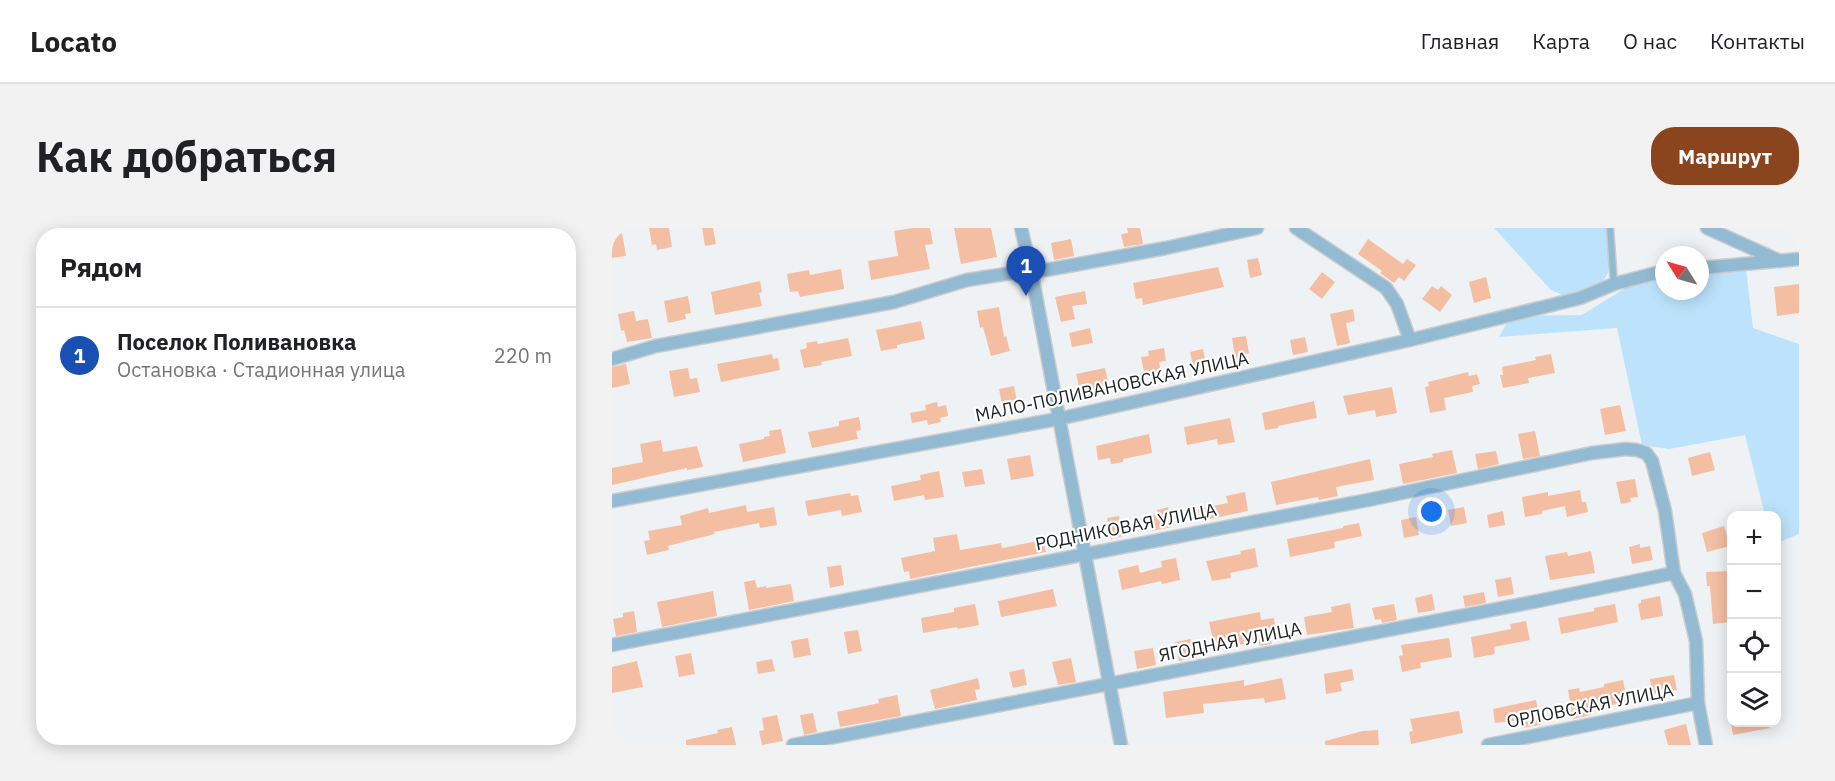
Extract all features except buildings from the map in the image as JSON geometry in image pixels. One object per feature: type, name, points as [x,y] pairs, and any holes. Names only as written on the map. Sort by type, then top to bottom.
[{"type":"street","points":[[1021,228],[1031,270],[1121,745]]},
{"type":"street","points":[[612,358],[656,346],[894,302],[967,280],[1031,270],[1046,270],[1166,248],[1257,228]]},
{"type":"street","points":[[1296,228],[1386,288],[1397,304],[1410,340]]},
{"type":"street","points":[[1707,228],[1781,261]]},
{"type":"street","points":[[1709,267],[1799,259]]},
{"type":"street","name":"МАЛО-ПОЛИВАНОВСКАЯ УЛИЦА","points":[[612,501],[1058,419],[1410,340],[1580,298],[1614,284],[1655,273]]},
{"type":"street","name":"РОДНИКОВАЯ УЛИЦА","points":[[612,645],[1368,500],[1592,453],[1626,449],[1642,451],[1652,461],[1665,511],[1674,573]]},
{"type":"street","points":[[1674,573],[1685,594],[1696,640],[1698,703],[1706,745]]},
{"type":"street","name":"ЯГОДНАЯ УЛИЦА","points":[[794,745],[1674,573]]},
{"type":"street","name":"ОРЛОВСКАЯ УЛИЦА","points":[[1488,745],[1698,703]]},
{"type":"lane","points":[[1610,228],[1614,284]]},
{"type":"shaded area","points":[[1494,228],[1606,228],[1610,254],[1609,271],[1599,285],[1579,302],[1551,290]]},
{"type":"shaded area","points":[[1746,269],[1753,328],[1799,344],[1799,534],[1781,541],[1781,511],[1764,511],[1745,435],[1669,449],[1642,445],[1617,328],[1499,337],[1511,316],[1582,315],[1654,274],[1655,300],[1709,300],[1709,271]]},
{"type":"place","name":"Поселок Поливановка","points":[[1026,296]]}]
